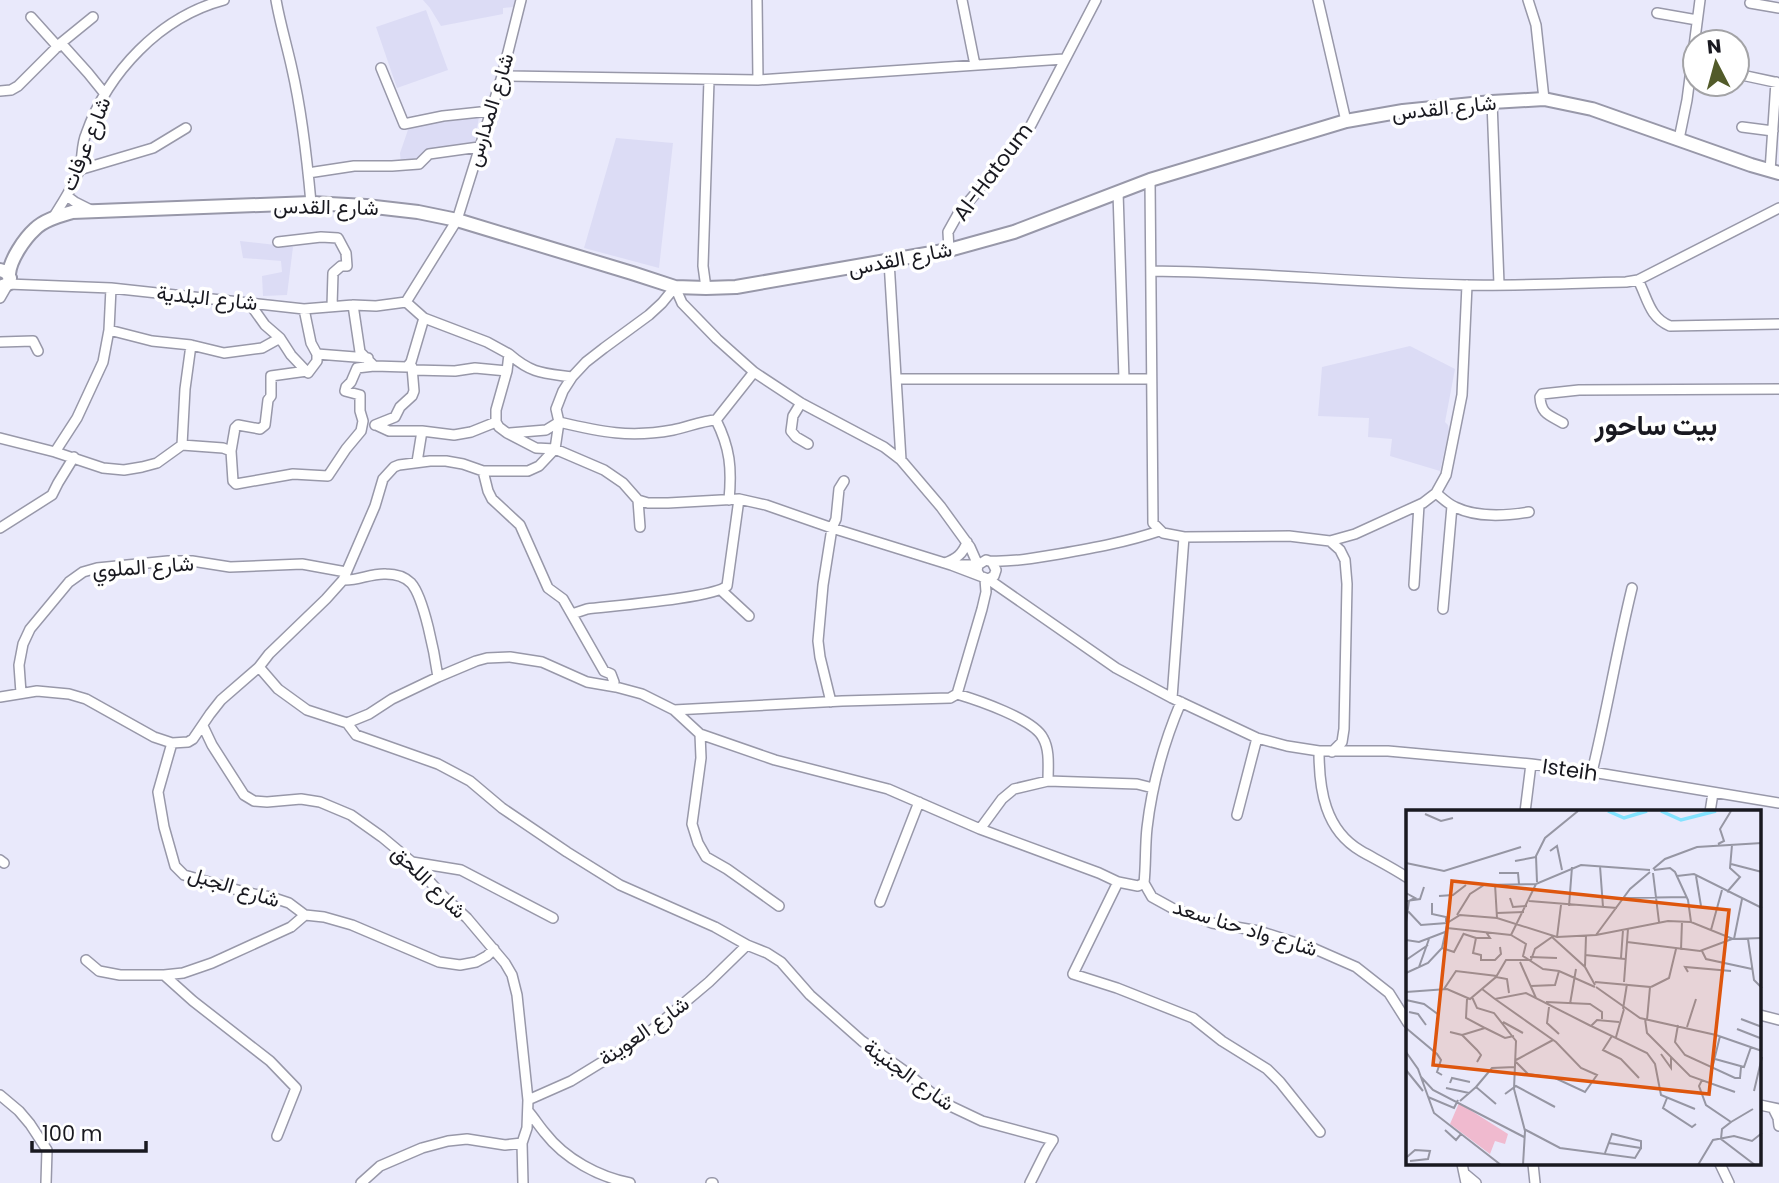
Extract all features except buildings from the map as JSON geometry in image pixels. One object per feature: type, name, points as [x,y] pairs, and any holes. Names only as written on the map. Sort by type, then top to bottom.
[{"type":"main road","name":"شارع القدس","points":[[3,277],[35,228],[72,212],[311,203],[405,210],[457,220],[675,287],[736,287],[949,250],[1014,232],[1150,180],[1346,121],[1403,111],[1492,102],[1545,99],[1592,109],[1775,172]]},
{"type":"street","name":"شارع عرفات","points":[[52,219],[79,170],[85,135],[105,93],[121,71],[145,45],[173,22],[205,5],[224,0]]},
{"type":"street","points":[[276,0],[300,111],[311,203]]},
{"type":"street","name":"شارع المدارس","points":[[407,302],[457,220],[502,76],[521,0]]},
{"type":"street","points":[[757,0],[758,80]]},
{"type":"street","points":[[962,0],[975,65]]},
{"type":"street","name":"Al-Hatoum","points":[[949,250],[948,232],[958,214],[1031,125],[1096,0]]},
{"type":"street","points":[[1318,0],[1346,121]]},
{"type":"street","points":[[1528,0],[1536,25],[1545,99]]},
{"type":"street","points":[[1679,139],[1700,0]]},
{"type":"street","points":[[1750,3],[1779,9]]},
{"type":"street","points":[[1657,13],[1697,20]]},
{"type":"street","points":[[31,17],[88,72],[105,93]]},
{"type":"street","points":[[0,91],[18,86],[93,17]]},
{"type":"street","points":[[502,76],[758,80],[1064,59]]},
{"type":"street","points":[[381,68],[404,124],[490,111]]},
{"type":"street","points":[[1751,77],[1777,83],[1773,131],[1775,172]]},
{"type":"street","points":[[706,288],[703,267],[709,80]]},
{"type":"street","points":[[1492,102],[1499,284]]},
{"type":"street","points":[[1742,127],[1773,131]]},
{"type":"street","points":[[79,170],[152,148],[186,128]]},
{"type":"street","points":[[308,173],[354,166],[419,164],[429,154],[479,147]]},
{"type":"street","points":[[1150,180],[1152,508],[1153,523],[1163,533],[1184,537],[1289,536],[1330,541],[1354,534],[1419,505],[1436,493],[1446,475],[1462,395],[1468,285]]},
{"type":"street","points":[[1118,192],[1124,379]]},
{"type":"street","points":[[67,195],[93,210]]},
{"type":"street","points":[[1151,271],[1468,285],[1626,282],[1638,280],[1779,208]]},
{"type":"street","points":[[278,242],[321,237],[338,238],[346,253],[347,266],[341,266],[333,273],[332,306]]},
{"type":"street","points":[[889,261],[901,460]]},
{"type":"street","points":[[0,298],[3,277]]},
{"type":"street","name":"شارع البلدية","points":[[3,277],[304,309],[407,302]]},
{"type":"street","points":[[1638,280],[1654,316],[1660,322],[1671,326],[1779,324]]},
{"type":"street","points":[[0,697],[22,693],[69,694],[86,699],[154,737],[172,743],[193,739],[221,700],[259,667],[326,599],[344,576],[375,506],[383,479],[394,467],[430,461],[463,464],[483,471],[528,471],[539,466],[555,449],[559,422],[556,409],[572,377],[586,362],[649,315],[675,287],[682,303],[754,372],[801,403],[884,447],[901,460],[968,544],[978,565],[977,571],[984,578],[985,592],[957,694],[950,698],[674,710]]},
{"type":"street","points":[[55,452],[77,418],[103,362],[109,330],[111,288]]},
{"type":"street","points":[[407,302],[424,318],[487,342],[534,372],[572,377]]},
{"type":"street","points":[[250,304],[265,325],[281,338],[291,355],[308,372]]},
{"type":"street","points":[[353,304],[360,352],[371,362]]},
{"type":"street","points":[[304,309],[317,361],[308,372],[271,376],[271,396],[268,400],[265,425],[260,429],[238,425],[234,428],[231,451],[233,481],[236,484],[293,474],[328,476],[361,431],[363,421],[360,395],[345,391],[357,368],[371,362]]},
{"type":"street","points":[[375,425],[395,417],[400,407],[412,396],[412,366],[424,318]]},
{"type":"street","points":[[109,330],[152,341],[191,345],[224,353],[262,348],[281,338]]},
{"type":"street","points":[[0,342],[33,341],[38,351]]},
{"type":"street","points":[[181,444],[191,345]]},
{"type":"street","points":[[317,354],[402,368],[412,366],[455,371],[475,368],[507,371]]},
{"type":"street","points":[[509,354],[498,399],[496,422],[499,427],[536,448],[555,449],[604,470],[623,483],[638,500],[648,503],[734,499],[766,506],[948,564],[978,565],[983,561],[1020,560],[1084,550],[1159,531]]},
{"type":"street","points":[[507,433],[546,430],[559,422],[625,434],[675,430],[702,421],[716,420],[754,372]]},
{"type":"street","points":[[897,379],[1151,379]]},
{"type":"street","points":[[1563,423],[1543,411],[1540,405],[1542,394],[1579,390],[1779,388]]},
{"type":"street","points":[[801,403],[793,416],[791,431],[808,444]]},
{"type":"street","points":[[572,614],[587,609],[697,596],[722,591],[727,586],[734,499],[727,445],[716,420]]},
{"type":"street","points":[[363,421],[389,431],[454,435],[471,432],[496,422]]},
{"type":"street","points":[[417,462],[422,431]]},
{"type":"street","points":[[884,447],[892,444],[900,434]]},
{"type":"street","points":[[0,438],[74,457],[103,468],[133,468],[158,463],[181,444],[223,447],[231,451]]},
{"type":"street","points":[[0,528],[52,495],[74,457]]},
{"type":"street","points":[[483,471],[492,499],[520,525],[548,589],[563,599],[609,678],[626,690],[642,694],[674,710],[700,734],[775,760],[888,789],[985,831],[1118,882],[1138,886],[1144,883],[1147,828],[1153,788],[1176,700],[1184,537]]},
{"type":"street","points":[[831,702],[818,642],[832,528],[836,519],[839,489],[844,481]]},
{"type":"street","points":[[1436,493],[1452,506],[1487,515],[1505,516],[1530,512]]},
{"type":"street","points":[[638,500],[640,527]]},
{"type":"street","points":[[1414,585],[1419,505]]},
{"type":"street","points":[[1443,609],[1452,506]]},
{"type":"street","points":[[1330,541],[1340,550],[1345,560],[1346,572],[1344,729],[1342,742],[1332,752]]},
{"type":"street","points":[[968,544],[994,564],[996,570]]},
{"type":"street","points":[[948,564],[958,557],[968,544]]},
{"type":"street","points":[[984,578],[993,576],[996,570],[1020,560]]},
{"type":"street","name":"شارع الملوي","points":[[22,693],[19,665],[30,629],[69,582],[83,572],[97,568],[192,561],[230,567],[302,564],[344,576]]},
{"type":"street","name":"Isteih","points":[[948,564],[984,578],[1116,668],[1257,738],[1319,751],[1449,756],[1531,764],[1779,803]]},
{"type":"street","points":[[344,576],[350,581],[373,574],[386,574],[405,577],[413,585],[423,606],[438,677]]},
{"type":"street","points":[[1592,772],[1632,588]]},
{"type":"street","points":[[722,591],[749,616]]},
{"type":"street","points":[[347,723],[438,677],[487,658],[510,657],[542,662],[596,684],[609,678]]},
{"type":"street","points":[[259,667],[278,689],[307,710],[347,723],[356,735],[438,764],[470,782],[567,852],[620,885],[715,927],[747,945]]},
{"type":"street","points":[[957,694],[993,706],[1040,732],[1047,752],[1048,781]]},
{"type":"street","name":"شارع اللحق","points":[[204,726],[212,746],[244,795],[254,801],[301,799],[320,802],[351,816],[412,862],[467,918],[505,963],[512,975],[517,995],[528,1100],[527,1128],[522,1143],[523,1183]]},
{"type":"street","points":[[1344,729],[1349,743],[1360,751]]},
{"type":"street","points":[[700,734],[701,758],[692,824],[698,843],[706,857],[779,906]]},
{"type":"street","points":[[1237,815],[1257,738]]},
{"type":"street","name":"شارع الجبل","points":[[86,960],[99,971],[120,975],[183,973],[212,963],[291,927],[305,915],[289,903],[271,897],[184,875],[176,866],[164,827],[158,792],[172,743]]},
{"type":"street","points":[[1319,751],[1324,803],[1334,824],[1360,851],[1406,877]]},
{"type":"street","points":[[1525,810],[1531,764]]},
{"type":"street","points":[[985,831],[1002,799],[1014,789],[1048,781],[1153,788]]},
{"type":"street","points":[[1710,810],[1713,793]]},
{"type":"street","points":[[880,902],[919,802]]},
{"type":"street","points":[[412,862],[461,870],[553,918]]},
{"type":"street","points":[[1118,882],[1073,974],[1193,1018],[1222,1041],[1266,1069],[1280,1082],[1320,1132]]},
{"type":"street","name":"شارع واد حنا سعد","points":[[1144,883],[1152,897],[1172,908],[1212,923],[1259,931],[1315,949],[1356,967],[1389,992],[1406,1020]]},
{"type":"street","points":[[305,915],[352,925],[439,962],[460,965],[476,962],[494,948]]},
{"type":"street","name":"شارع العوينة","points":[[528,1100],[571,1081],[646,1035],[709,982],[747,945]]},
{"type":"street","name":"شارع الجنينة","points":[[747,945],[781,962],[810,995],[853,1033],[944,1103],[982,1121],[1054,1140],[1030,1183]]},
{"type":"street","points":[[164,975],[270,1061],[296,1088],[277,1136]]},
{"type":"street","points":[[1762,1016],[1779,1020]]},
{"type":"street","points":[[0,1095],[19,1111],[47,1150],[46,1183]]},
{"type":"street","points":[[1776,1108],[1779,1126]]},
{"type":"street","points":[[528,1111],[546,1135],[575,1160],[613,1180],[630,1183]]},
{"type":"street","points":[[361,1183],[380,1166],[422,1148],[448,1141],[467,1139],[505,1145],[522,1143]]},
{"type":"street","points":[[1721,1166],[1728,1183]]},
{"type":"street","points":[[1462,1168],[1466,1183]]},
{"type":"street","points":[[1462,1168],[1476,1183]]},
{"type":"shaded area","points":[[423,0],[516,0],[514,7],[503,8],[503,14],[441,26]]},
{"type":"shaded area","points":[[426,10],[448,70],[397,88],[376,27]]},
{"type":"shaded area","points":[[479,117],[474,146],[424,152],[417,163],[401,164],[400,153],[409,127]]},
{"type":"shaded area","points":[[616,138],[673,143],[659,268],[584,248]]},
{"type":"shaded area","points":[[240,241],[293,247],[287,295],[263,296],[262,276],[282,272],[281,261],[243,258]]},
{"type":"shaded area","points":[[1410,346],[1455,369],[1445,422],[1449,430],[1440,471],[1390,456],[1392,439],[1368,437],[1369,418],[1318,416],[1322,367]]},
{"type":"district","name":"بيت ساحور","points":[[1656,425]]}]
